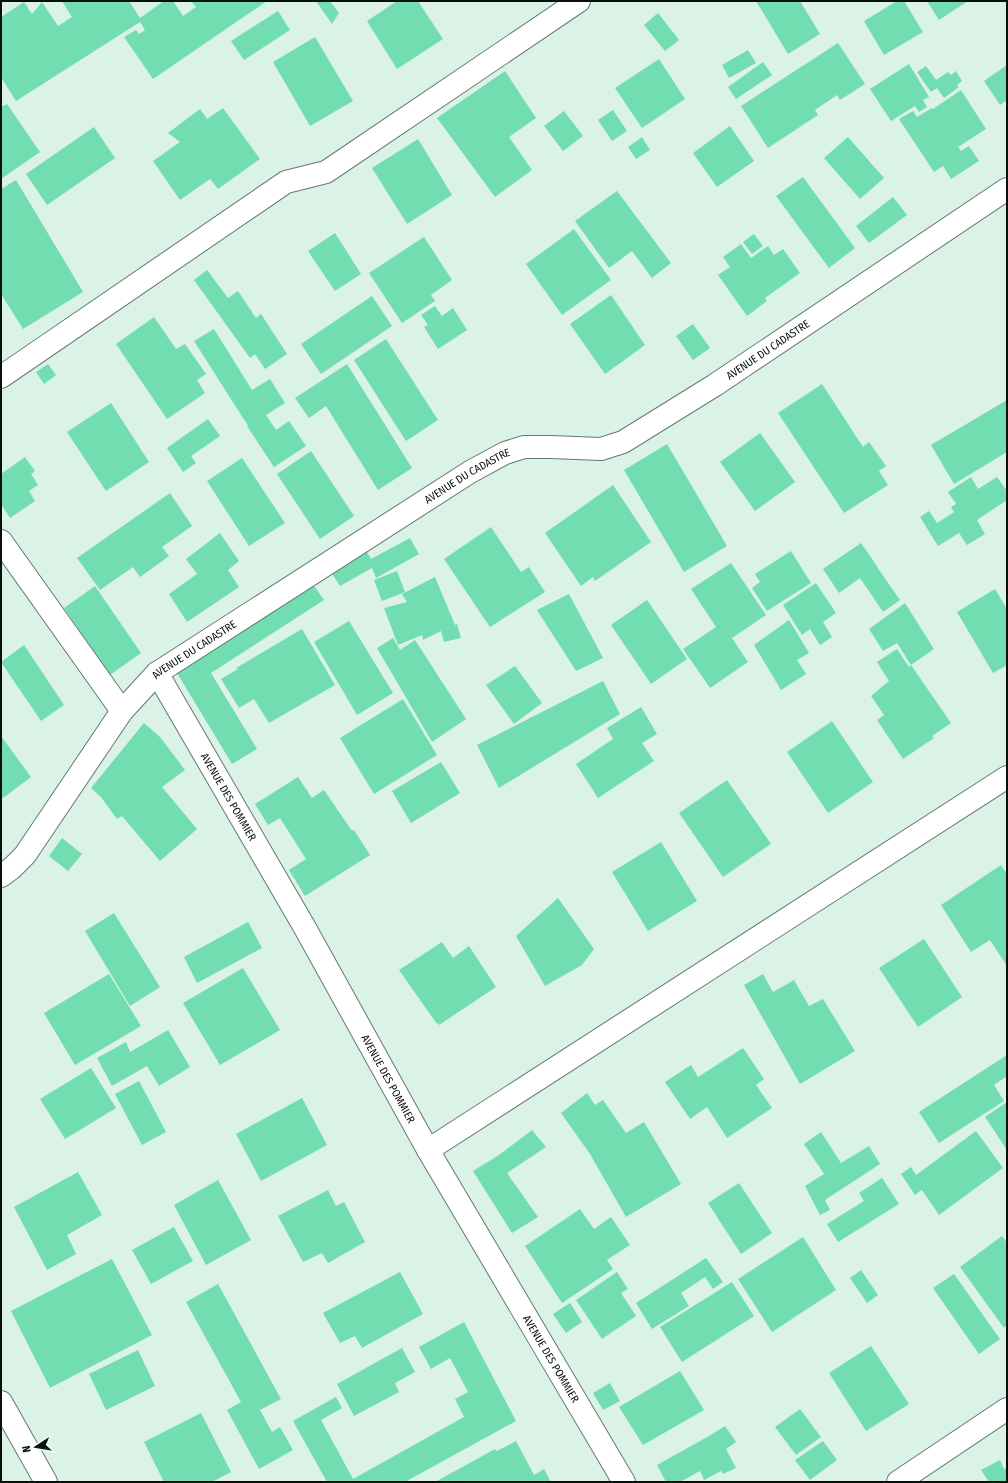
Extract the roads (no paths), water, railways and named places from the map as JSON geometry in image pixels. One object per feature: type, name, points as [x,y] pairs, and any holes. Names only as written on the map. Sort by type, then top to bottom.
[{"type":"street","points":[[1,377],[286,182],[326,172],[579,1]]},
{"type":"street","name":"AVENUE DU CADASTRE","points":[[1,876],[12,868],[25,855],[122,711],[157,673],[470,472],[505,453],[524,447],[601,449],[623,442],[715,385],[1007,189]]},
{"type":"street","points":[[1,541],[122,711]]},
{"type":"street","name":"AVENUE DES POMMIER","points":[[157,673],[305,928],[428,1150],[624,1482]]},
{"type":"street","points":[[428,1150],[1007,777]]},
{"type":"street","points":[[1,1402],[46,1482]]},
{"type":"street","points":[[898,1482],[1007,1408]]}]
